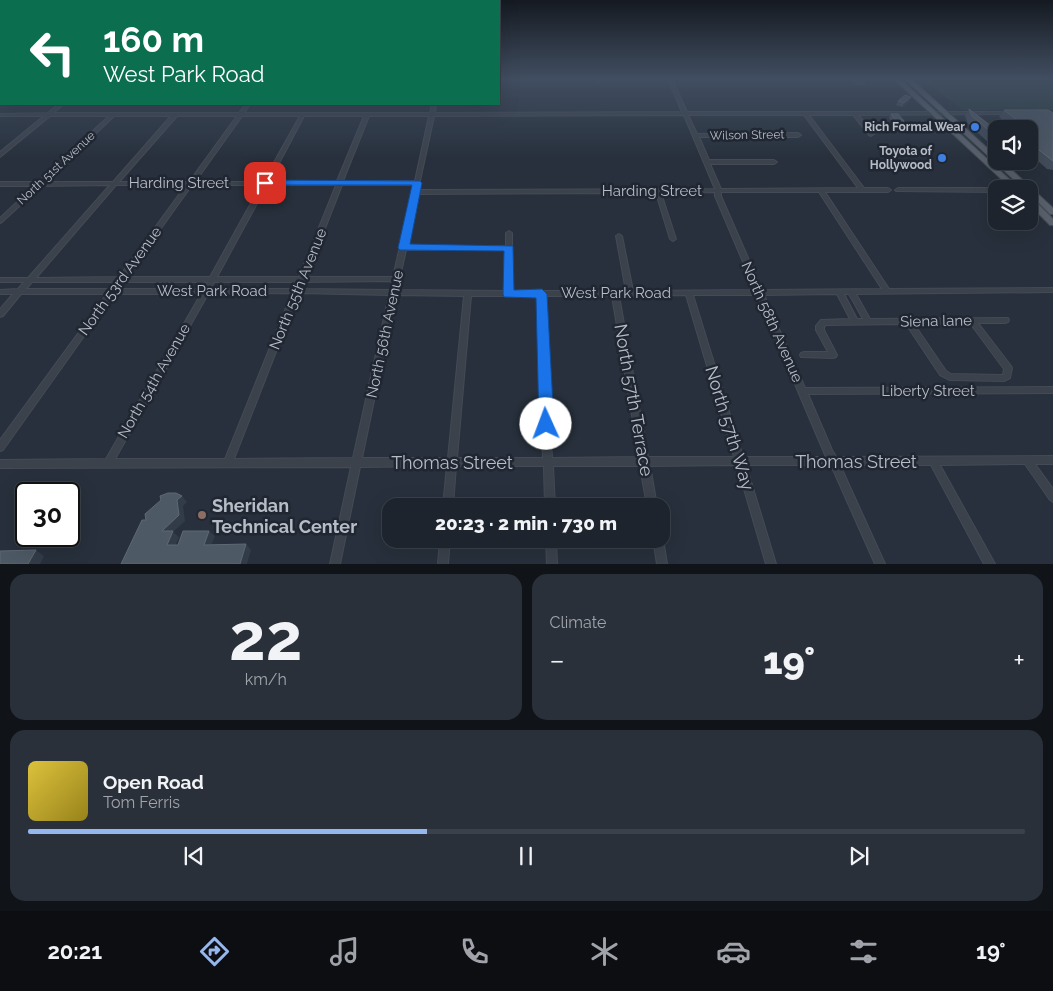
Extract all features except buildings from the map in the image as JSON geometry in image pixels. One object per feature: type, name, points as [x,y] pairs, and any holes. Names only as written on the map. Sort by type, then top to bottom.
[{"type":"main road","points":[[927,105],[1007,180]]},
{"type":"main road","points":[[937,105],[988,152]]},
{"type":"main road","points":[[1007,170],[1018,180]]},
{"type":"main road","points":[[1002,175],[1016,180]]},
{"type":"main road","points":[[1038,200],[1053,212]]},
{"type":"main road","points":[[1038,204],[1053,223]]},
{"type":"street","points":[[0,155],[60,105]]},
{"type":"street","name":"North 53rd Avenue","points":[[0,447],[247,105]]},
{"type":"street","name":"North 56th Avenue","points":[[335,564],[434,105]]},
{"type":"street","name":"North 58th Avenue","points":[[682,105],[718,187],[718,196],[758,292],[880,564]]},
{"type":"street","points":[[805,113],[862,190]]},
{"type":"street","points":[[854,113],[871,134]]},
{"type":"street","points":[[0,115],[1015,113]]},
{"type":"street","name":"North 54th Avenue","points":[[108,464],[212,280],[302,114]]},
{"type":"street","name":"North 55th Avenue","points":[[228,463],[367,114]]},
{"type":"street","name":"North 51st Avenue","points":[[0,221],[112,115]]},
{"type":"street","points":[[0,314],[175,115]]},
{"type":"street","name":"Wilson Street","points":[[696,136],[798,135]]},
{"type":"street","points":[[707,162],[774,162]]},
{"type":"street","name":"Harding Street","points":[[0,184],[417,183]]},
{"type":"street","points":[[821,190],[887,291]]},
{"type":"street","name":"Harding Street","points":[[415,192],[888,190]]},
{"type":"street","points":[[898,190],[988,190]]},
{"type":"street","points":[[658,191],[673,239]]},
{"type":"street","points":[[508,294],[509,232]]},
{"type":"street","points":[[620,236],[630,293]]},
{"type":"street","points":[[404,248],[509,248]]},
{"type":"street","name":"West Park Road","points":[[0,280],[397,279]]},
{"type":"street","name":"West Park Road","points":[[0,292],[297,291],[542,294],[1053,290]]},
{"type":"street","points":[[839,291],[855,322]]},
{"type":"street","points":[[851,291],[868,322]]},
{"type":"street","name":"North 57th Way","points":[[689,292],[771,564]]},
{"type":"street","name":"North 57th Terrace","points":[[615,293],[651,498]]},
{"type":"street","points":[[449,498],[468,294]]},
{"type":"street","points":[[542,294],[550,498]]},
{"type":"street","name":"Siena lane","points":[[804,355],[833,355],[820,330],[820,326],[824,322],[1005,320]]},
{"type":"street","points":[[908,321],[943,373],[950,377],[1004,378],[1008,376],[1008,368],[972,321]]},
{"type":"street","name":"Liberty Street","points":[[803,391],[1053,390]]},
{"type":"street","points":[[933,460],[990,564]]},
{"type":"street","points":[[1027,460],[1053,497]]},
{"type":"street","name":"Thomas Street","points":[[0,464],[1053,460]]},
{"type":"street","points":[[443,564],[444,548]]},
{"type":"street","points":[[551,548],[552,564]]},
{"type":"street","points":[[659,548],[662,564]]},
{"type":"shaded area","points":[[956,105],[1053,105],[1053,110],[962,110]]},
{"type":"place","name":"Rich Formal Wear","points":[[975,127]]},
{"type":"place","name":"Toyota of Hollywood","points":[[942,158]]},
{"type":"place","name":"Sheridan Technical Center","points":[[202,515]]},
{"type":"route","points":[[265,183],[417,183],[404,248],[509,248],[508,294],[542,294],[546,424]]}]
